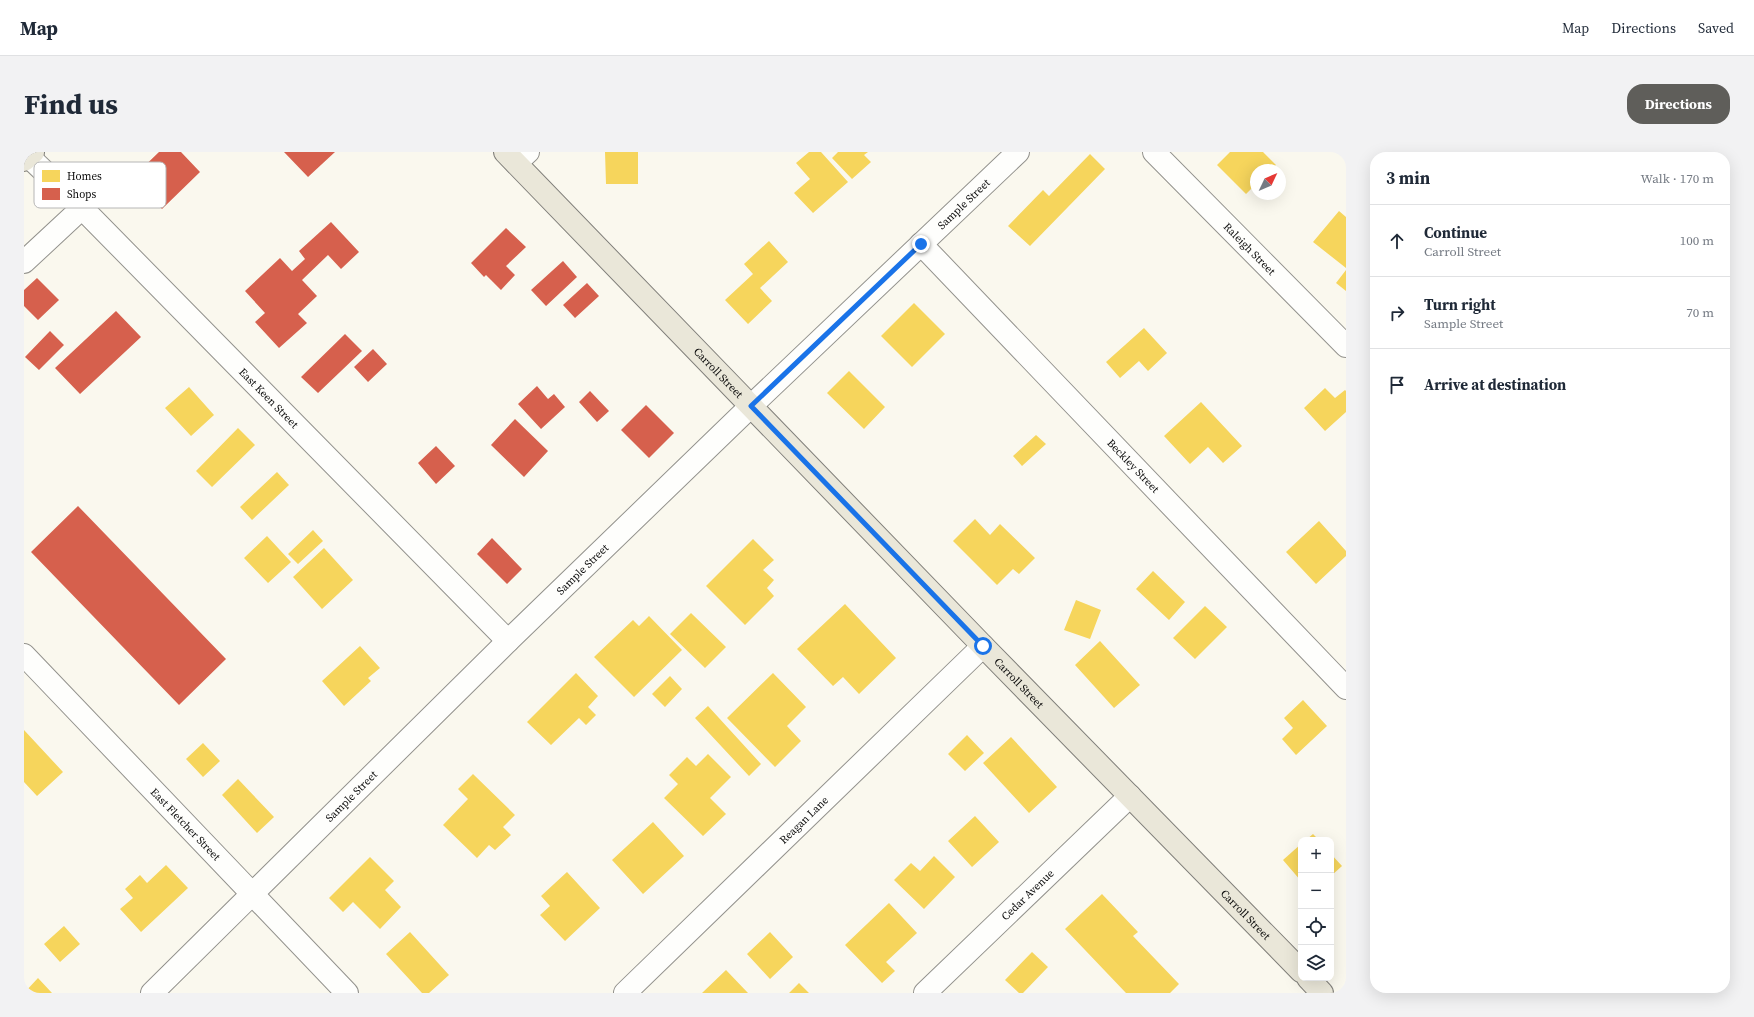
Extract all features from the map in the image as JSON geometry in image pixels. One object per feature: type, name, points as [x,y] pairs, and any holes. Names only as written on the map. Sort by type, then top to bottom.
[{"type":"main road","name":"Carroll Street","points":[[516,156],[751,406],[1298,968]]},
{"type":"main road","points":[[1311,981],[1322,993]]},
{"type":"street","name":"Sample Street","points":[[152,993],[508,640],[1018,152]]},
{"type":"street","name":"Raleigh Street","points":[[1154,152],[1346,346]]},
{"type":"street","name":"East Keen Street","points":[[27,155],[34,162]]},
{"type":"street","name":"East Keen Street","points":[[82,208],[508,640]]},
{"type":"street","points":[[24,262],[82,208]]},
{"type":"street","name":"Beckley Street","points":[[921,244],[1346,688]]},
{"type":"street","name":"Reagan Lane","points":[[625,993],[983,646]]},
{"type":"street","name":"East Fletcher Street","points":[[24,655],[347,993]]},
{"type":"street","name":"Cedar Avenue","points":[[924,993],[1130,796]]},
{"type":"building: Homes","points":[[605,152],[638,152],[638,184],[606,184]]},
{"type":"building: Homes","points":[[809,152],[821,152],[848,182],[813,213],[794,193],[810,179],[796,163]]},
{"type":"building: Homes","points":[[838,152],[868,152],[864,155],[871,162],[852,179],[832,158]]},
{"type":"building: Homes","points":[[1230,152],[1263,152],[1275,164],[1250,164],[1250,190],[1246,194],[1217,165]]},
{"type":"building: Homes","points":[[1090,154],[1105,169],[1030,246],[1008,226],[1043,190],[1049,196]]},
{"type":"building: Homes","points":[[1339,211],[1346,217],[1346,268],[1313,242]]},
{"type":"building: Homes","points":[[769,241],[788,262],[760,288],[772,301],[748,324],[725,300],[753,274],[744,264]]},
{"type":"building: Homes","points":[[1346,270],[1346,291],[1336,283]]},
{"type":"building: Homes","points":[[914,303],[945,334],[912,367],[881,336]]},
{"type":"building: Homes","points":[[1144,328],[1167,353],[1148,371],[1139,361],[1120,378],[1106,362]]},
{"type":"building: Homes","points":[[849,371],[885,407],[864,429],[827,393]]},
{"type":"building: Homes","points":[[189,387],[214,415],[191,436],[165,408]]},
{"type":"building: Homes","points":[[1325,388],[1335,398],[1345,390],[1346,391],[1346,412],[1325,431],[1304,408]]},
{"type":"building: Homes","points":[[1201,402],[1242,446],[1223,463],[1208,447],[1190,464],[1164,436]]},
{"type":"building: Homes","points":[[238,428],[255,445],[212,487],[196,471]]},
{"type":"building: Homes","points":[[1036,435],[1046,444],[1022,466],[1013,456]]},
{"type":"building: Homes","points":[[277,472],[289,485],[252,520],[240,507]]},
{"type":"building: Homes","points":[[975,519],[990,535],[1000,524],[1035,558],[1019,574],[1013,569],[997,585],[953,541]]},
{"type":"building: Homes","points":[[1319,521],[1346,551],[1346,556],[1316,584],[1286,552]]},
{"type":"building: Homes","points":[[313,530],[323,541],[298,564],[288,554]]},
{"type":"building: Homes","points":[[267,536],[291,562],[268,583],[244,558]]},
{"type":"building: Homes","points":[[753,539],[774,560],[763,570],[774,580],[767,588],[774,596],[745,625],[706,586]]},
{"type":"building: Homes","points":[[324,548],[353,580],[322,609],[293,577]]},
{"type":"building: Homes","points":[[1153,571],[1185,602],[1169,620],[1136,589]]},
{"type":"building: Homes","points":[[1076,600],[1101,610],[1090,639],[1064,630]]},
{"type":"building: Homes","points":[[845,604],[896,658],[859,694],[843,677],[833,686],[797,649]]},
{"type":"building: Homes","points":[[1205,606],[1227,627],[1195,659],[1173,638]]},
{"type":"building: Homes","points":[[691,613],[726,647],[705,668],[670,634]]},
{"type":"building: Homes","points":[[649,616],[682,650],[634,697],[594,657],[633,620],[639,626]]},
{"type":"building: Homes","points":[[1100,641],[1140,685],[1114,708],[1075,665]]},
{"type":"building: Homes","points":[[360,646],[380,668],[368,678],[371,681],[344,706],[322,681]]},
{"type":"building: Homes","points":[[576,673],[598,696],[588,707],[596,715],[586,725],[579,718],[551,745],[527,722]]},
{"type":"building: Homes","points":[[773,673],[806,707],[787,726],[801,741],[775,767],[727,718]]},
{"type":"building: Homes","points":[[670,676],[682,689],[665,707],[652,694]]},
{"type":"building: Homes","points":[[1303,700],[1327,726],[1296,755],[1282,739],[1293,728],[1284,718]]},
{"type":"building: Homes","points":[[708,706],[761,764],[749,776],[695,718]]},
{"type":"building: Homes","points":[[24,730],[63,772],[37,796],[24,782]]},
{"type":"building: Homes","points":[[967,735],[984,753],[965,771],[948,754]]},
{"type":"building: Homes","points":[[1011,737],[1057,787],[1029,813],[983,763]]},
{"type":"building: Homes","points":[[203,743],[220,761],[203,777],[186,759]]},
{"type":"building: Homes","points":[[708,754],[731,777],[710,798],[726,814],[703,836],[664,798],[678,784],[669,775],[687,757],[696,766]]},
{"type":"building: Homes","points":[[473,774],[515,815],[503,827],[511,835],[495,850],[489,845],[477,858],[443,825],[468,799],[458,789]]},
{"type":"building: Homes","points":[[238,779],[274,817],[257,833],[222,795]]},
{"type":"building: Homes","points":[[975,816],[999,842],[972,867],[948,841]]},
{"type":"building: Homes","points":[[653,822],[684,856],[643,894],[612,860]]},
{"type":"building: Homes","points":[[1298,847],[1298,878],[1283,860]]},
{"type":"building: Homes","points":[[934,856],[955,877],[924,909],[894,880],[911,863],[920,871]]},
{"type":"building: Homes","points":[[370,857],[394,881],[385,890],[401,907],[380,929],[353,902],[343,912],[329,898]]},
{"type":"building: Homes","points":[[1334,857],[1342,866],[1334,873]]},
{"type":"building: Homes","points":[[166,865],[188,888],[141,932],[120,909],[133,898],[125,889],[140,875],[147,883]]},
{"type":"building: Homes","points":[[567,872],[600,908],[565,941],[540,915],[550,906],[541,896]]},
{"type":"building: Homes","points":[[1102,894],[1138,932],[1133,936],[1179,984],[1170,993],[1126,993],[1065,929]]},
{"type":"building: Homes","points":[[889,903],[917,933],[886,962],[895,971],[882,983],[845,945]]},
{"type":"building: Homes","points":[[64,926],[80,944],[60,962],[44,944]]},
{"type":"building: Homes","points":[[410,932],[449,975],[429,993],[422,993],[386,954]]},
{"type":"building: Homes","points":[[770,932],[793,957],[770,979],[747,954]]},
{"type":"building: Homes","points":[[1032,952],[1048,967],[1023,993],[1019,993],[1005,980]]},
{"type":"building: Homes","points":[[726,970],[748,993],[702,993]]},
{"type":"building: Homes","points":[[38,978],[52,993],[24,993]]},
{"type":"building: Homes","points":[[799,983],[809,993],[789,993]]},
{"type":"building: Shops","points":[[159,152],[181,152],[200,172],[166,205],[166,162],[149,162]]},
{"type":"building: Shops","points":[[284,152],[335,152],[308,177]]},
{"type":"building: Shops","points":[[331,222],[359,252],[341,269],[328,255],[302,280],[317,296],[298,314],[307,323],[279,348],[255,322],[265,313],[245,291],[280,258],[292,271],[305,259],[299,251]]},
{"type":"building: Shops","points":[[506,228],[526,247],[506,266],[515,275],[501,290],[486,275],[484,277],[471,263]]},
{"type":"building: Shops","points":[[563,261],[577,277],[546,306],[531,290]]},
{"type":"building: Shops","points":[[37,278],[59,300],[38,320],[24,306],[24,290]]},
{"type":"building: Shops","points":[[587,283],[599,296],[575,318],[563,305]]},
{"type":"building: Shops","points":[[116,311],[141,337],[80,394],[55,368]]},
{"type":"building: Shops","points":[[50,331],[64,345],[39,370],[25,357]]},
{"type":"building: Shops","points":[[345,334],[362,351],[318,393],[301,377]]},
{"type":"building: Shops","points":[[373,349],[387,364],[368,382],[354,367]]},
{"type":"building: Shops","points":[[537,386],[548,399],[554,394],[565,407],[541,429],[518,404]]},
{"type":"building: Shops","points":[[590,391],[609,411],[597,422],[579,402]]},
{"type":"building: Shops","points":[[646,405],[674,433],[649,458],[621,430]]},
{"type":"building: Shops","points":[[515,419],[548,451],[524,477],[491,445]]},
{"type":"building: Shops","points":[[436,446],[455,466],[436,484],[418,463]]},
{"type":"building: Shops","points":[[78,506],[226,659],[179,705],[31,552]]},
{"type":"building: Shops","points":[[492,538],[522,569],[507,584],[477,554]]},
{"type":"route","points":[[921,244],[751,406],[983,646]]}]
